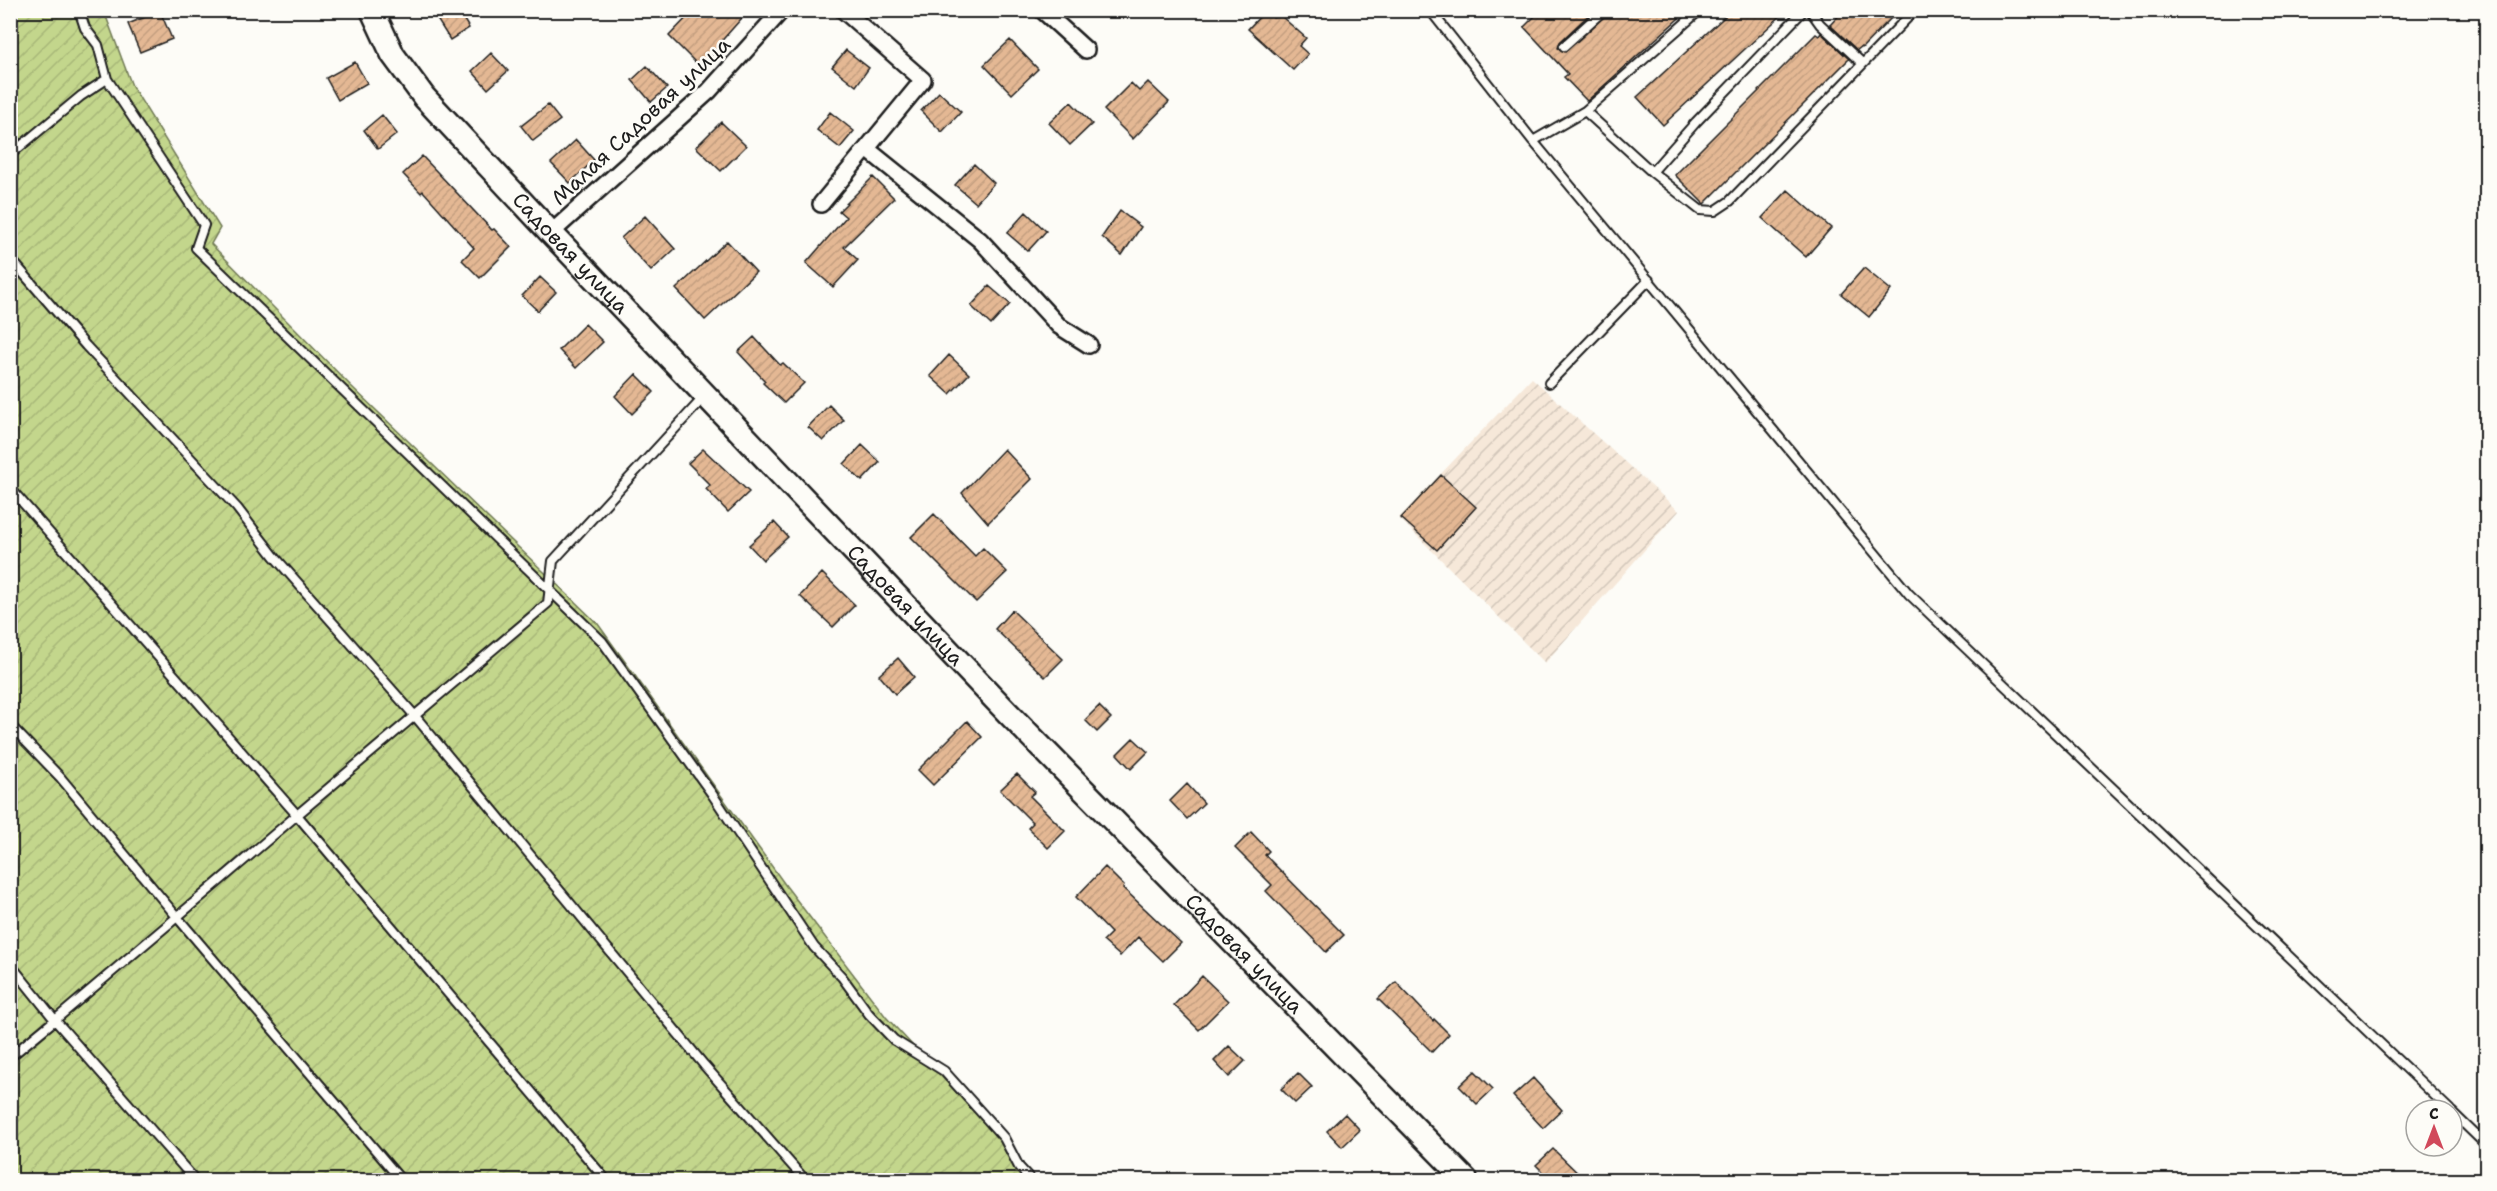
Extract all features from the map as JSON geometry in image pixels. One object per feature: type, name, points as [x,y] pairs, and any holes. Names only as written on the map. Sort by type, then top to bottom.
[{"type":"main road","name":"Садовая улица","points":[[372,10],[393,55],[424,97],[551,233],[1008,713],[1466,1180]]},
{"type":"street","name":"Малая Садовая улица","points":[[551,233],[709,91],[782,10]]},
{"type":"street","points":[[821,204],[922,80],[843,10]]},
{"type":"street","points":[[1042,10],[1086,50]]},
{"type":"street","points":[[867,149],[980,240],[1059,326],[1089,345]]},
{"type":"lane","points":[[78,10],[85,28],[98,45],[107,79],[204,225],[196,248],[602,641],[712,794],[814,946],[842,977],[869,1014],[894,1040],[944,1071],[1004,1138],[1019,1167],[1031,1180]]},
{"type":"lane","points":[[1430,10],[1533,141],[1909,594],[2437,1098]]},
{"type":"lane","points":[[1564,46],[1604,10]]},
{"type":"lane","points":[[1533,141],[1585,111],[1700,10]]},
{"type":"lane","points":[[1652,172],[1696,122],[1803,10]]},
{"type":"lane","points":[[1810,10],[1820,24],[1862,63]]},
{"type":"lane","points":[[1585,111],[1652,172],[1701,210],[1715,210],[1730,201],[1915,10]]},
{"type":"lane","points":[[10,155],[81,96],[107,79]]},
{"type":"lane","points":[[10,258],[86,346],[237,507],[274,556],[415,716],[689,1047],[805,1180]]},
{"type":"lane","points":[[1549,383],[1649,280]]},
{"type":"lane","points":[[10,1057],[548,603],[553,561],[706,395]]},
{"type":"lane","points":[[10,488],[297,815],[606,1180]]},
{"type":"lane","points":[[10,725],[60,777],[401,1180]]},
{"type":"lane","points":[[10,964],[195,1180]]},
{"type":"lane","points":[[2464,1123],[2487,1145]]},
{"type":"shaded area","points":[[1532,378],[1679,511],[1545,663],[1399,518]]},
{"type":"green space","points":[[10,11],[104,11],[132,86],[220,228],[211,244],[351,386],[598,624],[786,886],[886,1017],[1038,1180],[11,1180]]},
{"type":"building","points":[[443,10],[458,10],[469,28],[450,40],[435,16]]},
{"type":"building","points":[[694,10],[749,10],[717,46],[719,48],[700,67],[669,36]]},
{"type":"building","points":[[1266,10],[1273,18],[1281,16],[1306,38],[1299,46],[1308,54],[1293,70],[1248,29]]},
{"type":"building","points":[[1541,10],[1594,10],[1560,42],[1558,48],[1565,52],[1610,10],[1688,10],[1587,101],[1564,77],[1568,74],[1524,27]]},
{"type":"building","points":[[1732,10],[1787,10],[1663,125],[1637,97]]},
{"type":"building","points":[[1844,10],[1899,10],[1862,48],[1857,50],[1830,25]]},
{"type":"building","points":[[160,11],[172,39],[140,52],[128,24]]},
{"type":"building","points":[[1821,33],[1849,59],[1704,204],[1675,175],[1816,34],[1819,36]]},
{"type":"building","points":[[1010,40],[1038,69],[1012,94],[984,65]]},
{"type":"building","points":[[846,50],[869,68],[856,86],[832,67]]},
{"type":"building","points":[[491,53],[508,71],[488,89],[472,71]]},
{"type":"building","points":[[355,62],[367,83],[338,100],[326,78]]},
{"type":"building","points":[[647,66],[667,88],[651,102],[632,80]]},
{"type":"building","points":[[1148,82],[1169,102],[1133,139],[1104,110],[1131,83],[1139,91]]},
{"type":"building","points":[[939,92],[961,112],[942,132],[921,111]]},
{"type":"building","points":[[1071,102],[1092,124],[1070,145],[1049,123]]},
{"type":"building","points":[[548,105],[560,120],[533,141],[521,126]]},
{"type":"building","points":[[830,112],[854,131],[840,148],[817,130]]},
{"type":"building","points":[[382,115],[397,134],[378,149],[364,130]]},
{"type":"building","points":[[721,122],[746,146],[721,171],[696,147]]},
{"type":"building","points":[[576,140],[594,160],[570,183],[551,163]]},
{"type":"building","points":[[422,156],[511,247],[480,278],[462,260],[474,248],[423,191],[421,193],[403,174]]},
{"type":"building","points":[[974,164],[994,183],[976,203],[955,185]]},
{"type":"building","points":[[873,177],[894,198],[844,247],[858,260],[833,287],[806,263],[846,217],[839,211]]},
{"type":"building","points":[[1788,190],[1831,228],[1806,257],[1762,218]]},
{"type":"building","points":[[1120,211],[1141,227],[1122,255],[1102,237]]},
{"type":"building","points":[[1026,212],[1046,231],[1028,251],[1007,233]]},
{"type":"building","points":[[645,216],[675,249],[651,271],[621,238]]},
{"type":"building","points":[[727,241],[756,272],[705,320],[676,289]]},
{"type":"building","points":[[1864,268],[1891,290],[1869,317],[1841,294]]},
{"type":"building","points":[[540,277],[556,292],[538,311],[522,296]]},
{"type":"building","points":[[989,286],[1010,304],[991,325],[971,306]]},
{"type":"building","points":[[585,324],[603,342],[576,368],[559,350]]},
{"type":"building","points":[[754,337],[780,365],[783,363],[804,383],[784,403],[763,383],[765,381],[738,352]]},
{"type":"building","points":[[949,355],[969,374],[950,394],[930,376]]},
{"type":"building","points":[[636,374],[654,392],[632,414],[615,396]]},
{"type":"building","points":[[829,405],[844,420],[823,441],[808,427]]},
{"type":"building","points":[[862,445],[880,462],[862,481],[844,464]]},
{"type":"building","points":[[703,449],[749,492],[728,512],[706,489],[710,485],[688,463]]},
{"type":"building","points":[[1004,449],[1032,479],[988,523],[962,493]]},
{"type":"building","points":[[1441,475],[1476,507],[1437,550],[1401,518]]},
{"type":"building","points":[[934,514],[975,556],[983,548],[1007,572],[976,602],[911,537]]},
{"type":"building","points":[[774,522],[788,537],[763,560],[749,545]]},
{"type":"building","points":[[822,573],[855,605],[833,627],[800,596]]},
{"type":"building","points":[[1012,610],[1063,659],[1045,677],[995,629]]},
{"type":"building","points":[[898,658],[914,677],[895,694],[879,675]]},
{"type":"building","points":[[1099,706],[1111,718],[1097,732],[1085,720]]},
{"type":"building","points":[[967,721],[982,737],[933,785],[918,770]]},
{"type":"building","points":[[1133,738],[1148,752],[1131,769],[1117,754]]},
{"type":"building","points":[[1017,774],[1035,792],[1030,796],[1065,831],[1048,848],[1028,828],[1033,823],[1000,790]]},
{"type":"building","points":[[1187,784],[1204,803],[1187,819],[1170,801]]},
{"type":"building","points":[[1251,832],[1269,851],[1265,855],[1344,935],[1326,952],[1266,891],[1272,885],[1235,848]]},
{"type":"building","points":[[1105,867],[1124,886],[1123,888],[1181,943],[1163,961],[1138,937],[1120,956],[1103,941],[1111,933],[1076,897]]},
{"type":"building","points":[[1202,976],[1228,1001],[1199,1030],[1174,1005]]},
{"type":"building","points":[[1396,982],[1433,1021],[1434,1019],[1449,1034],[1432,1052],[1378,999]]},
{"type":"building","points":[[1229,1046],[1245,1061],[1229,1077],[1214,1061]]},
{"type":"building","points":[[1475,1071],[1493,1089],[1477,1104],[1459,1086]]},
{"type":"building","points":[[1298,1073],[1312,1087],[1295,1103],[1281,1089]]},
{"type":"building","points":[[1533,1078],[1562,1110],[1543,1128],[1513,1096]]},
{"type":"building","points":[[1345,1114],[1360,1130],[1342,1147],[1327,1131]]},
{"type":"building","points":[[1553,1149],[1585,1180],[1551,1180],[1536,1165]]}]
